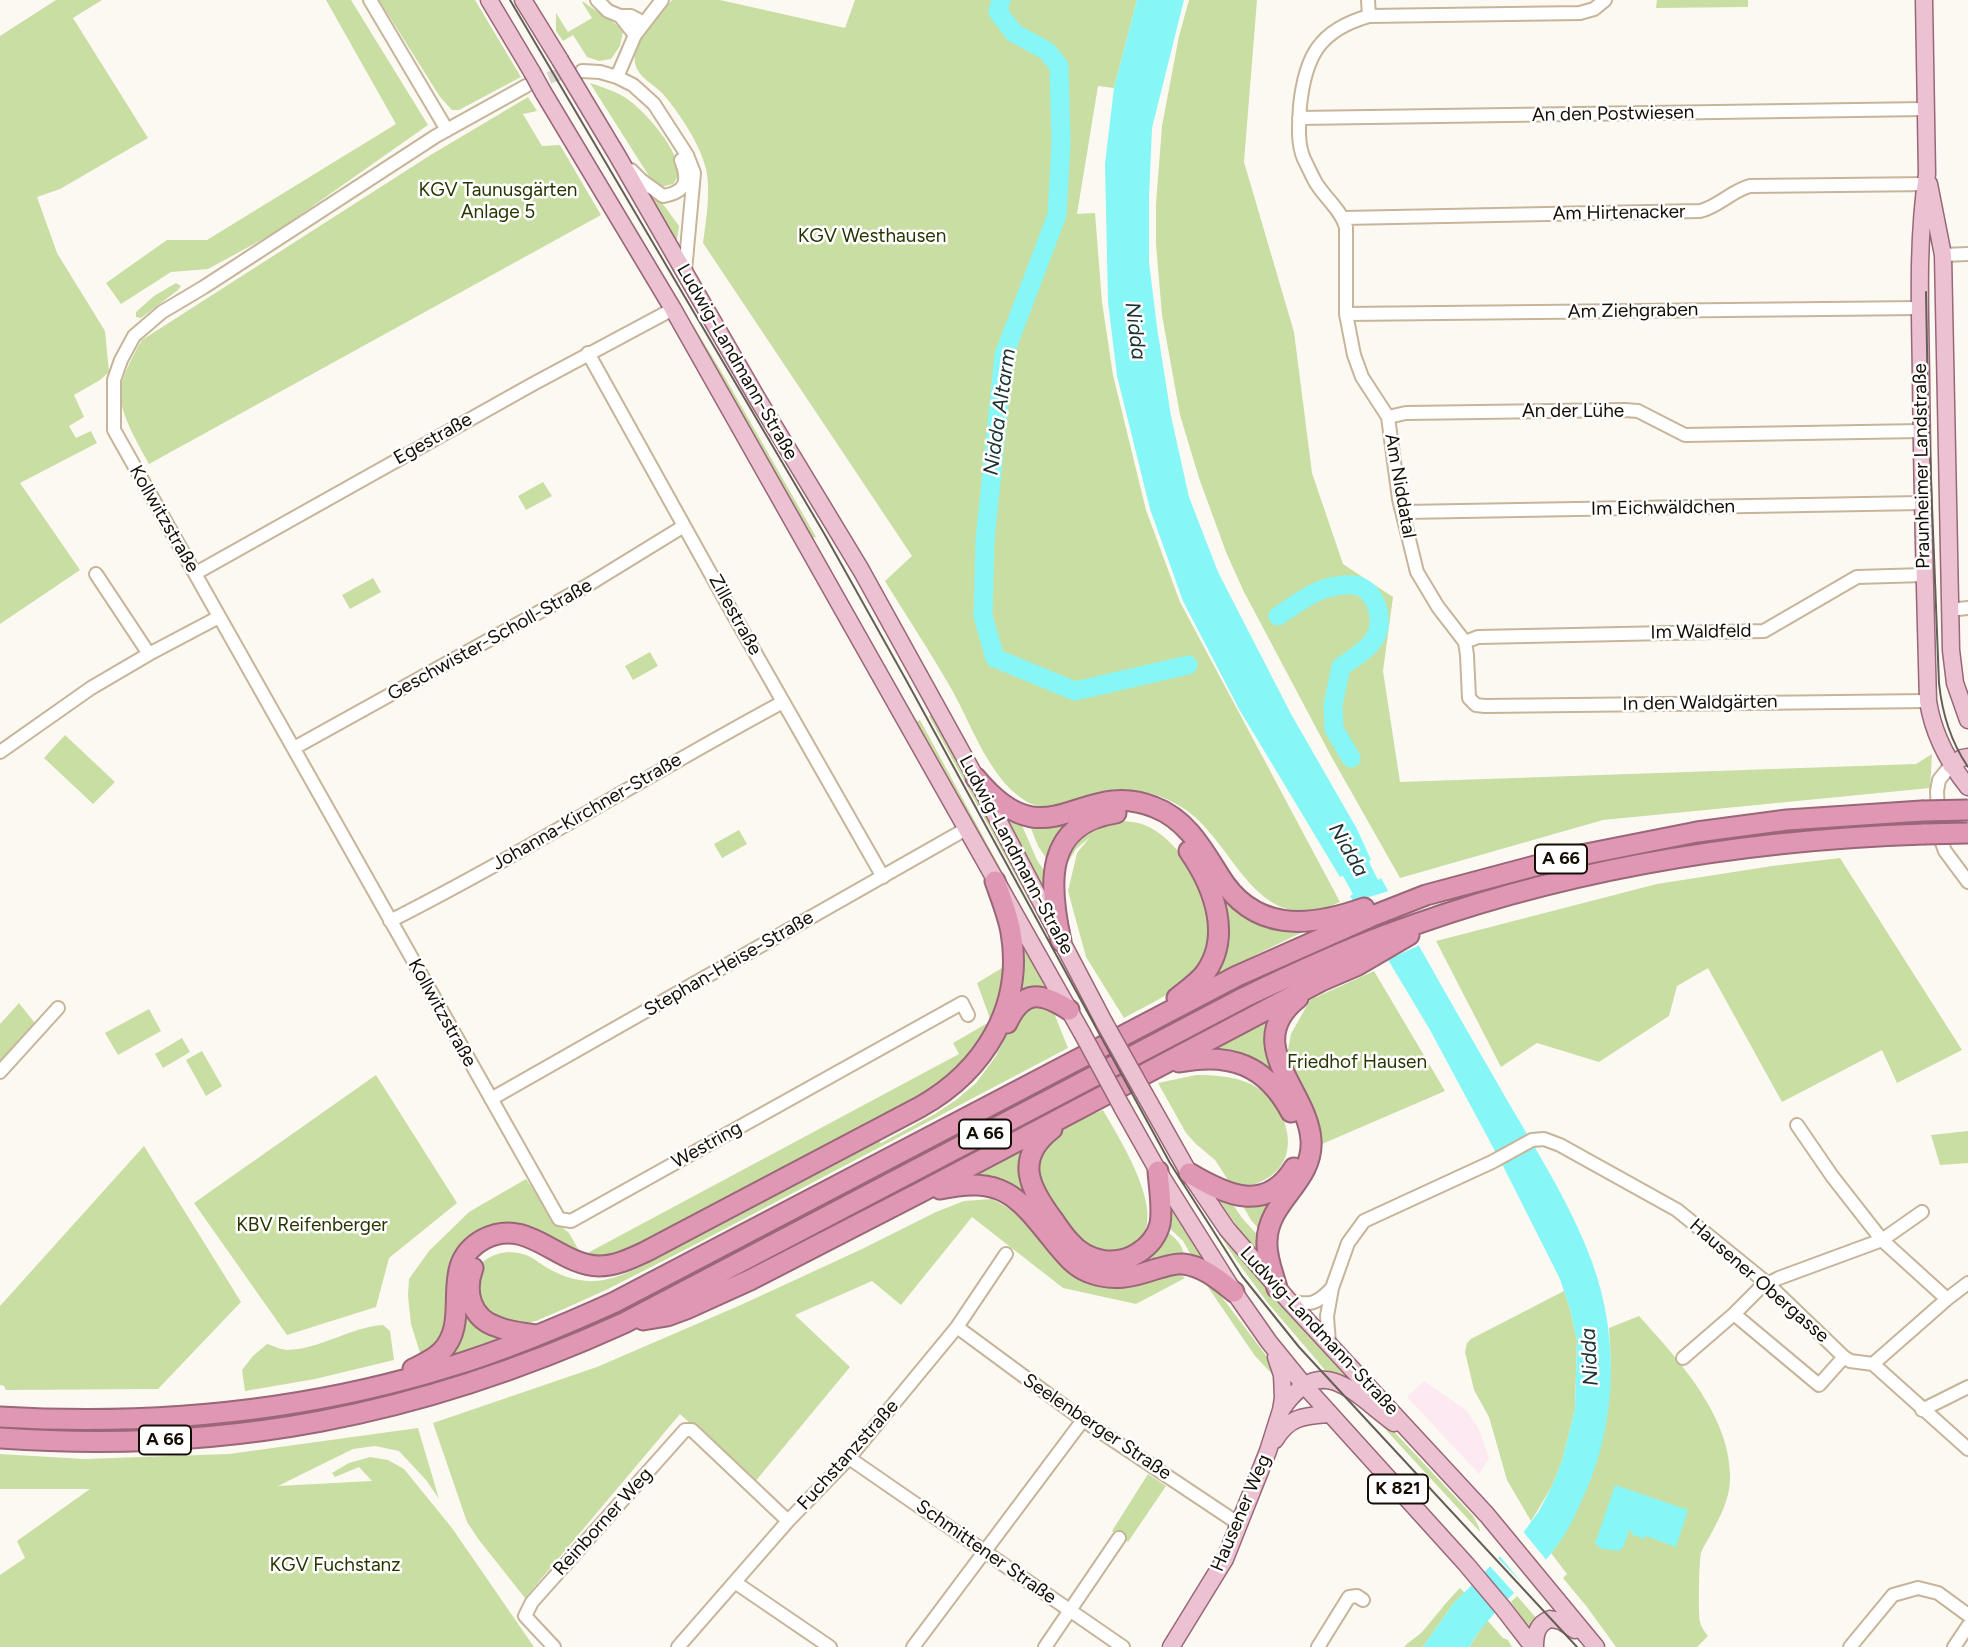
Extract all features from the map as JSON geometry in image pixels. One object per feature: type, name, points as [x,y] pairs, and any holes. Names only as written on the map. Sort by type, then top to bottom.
[{"type":"highway","points":[[976,778],[991,796],[1002,804],[1032,817],[1062,815],[1109,801],[1128,800],[1156,807],[1177,820],[1194,837],[1228,888],[1246,906],[1257,913],[1284,921],[1312,921],[1333,925]]},
{"type":"highway","name":"A 66","points":[[0,1417],[100,1421],[195,1416],[281,1406],[366,1389],[453,1366],[538,1335],[615,1302],[1354,912],[1390,899],[1426,895],[1560,859],[1674,836],[1798,819],[1968,810]]},
{"type":"highway","points":[[1061,941],[1052,890],[1054,871],[1059,852],[1075,830],[1101,815],[1136,814],[1153,819],[1185,846],[1211,892],[1219,923],[1215,955],[1202,977],[1144,1024]]},
{"type":"highway","name":"A 66","points":[[0,1438],[87,1442],[233,1435],[328,1421],[415,1401],[542,1359],[624,1323],[1233,1004],[1352,958],[1438,916],[1569,879],[1679,857],[1790,842],[1968,833]]},
{"type":"highway","points":[[366,1389],[426,1363],[442,1351],[454,1328],[458,1269],[467,1253],[483,1239],[502,1233],[524,1234],[579,1263],[597,1266],[617,1264],[756,1194],[949,1089],[974,1065],[988,1046],[999,1025],[1010,989],[1013,962],[1011,934],[995,881]]},
{"type":"highway","points":[[1283,1294],[1268,1253],[1268,1233],[1276,1210],[1306,1170],[1311,1142],[1303,1109],[1278,1063],[1275,1041],[1279,1023],[1287,1009],[1352,958]]},
{"type":"highway","points":[[624,1323],[667,1316],[750,1280],[1321,981]]},
{"type":"highway","points":[[538,1335],[499,1328],[480,1317],[474,1308],[468,1288],[470,1277],[473,1267],[488,1252],[498,1247],[519,1246],[568,1270],[587,1274],[609,1272],[633,1264],[939,1102],[978,1069],[997,1042],[1015,1007],[1021,1002],[1033,998],[1048,998],[1069,1010]]},
{"type":"highway","points":[[1161,1066],[1207,1058],[1220,1058],[1245,1065],[1266,1079],[1281,1096],[1299,1134],[1299,1152],[1294,1168],[1284,1181],[1263,1194],[1245,1197],[1231,1195],[1189,1173]]},
{"type":"highway","points":[[1080,1108],[1035,1145],[1031,1158],[1031,1185],[1070,1243],[1080,1251],[1110,1261],[1132,1257],[1149,1244],[1160,1223],[1158,1171]]},
{"type":"highway","points":[[919,1193],[964,1184],[989,1186],[1010,1194],[1028,1209],[1069,1259],[1089,1272],[1107,1278],[1126,1278],[1180,1264],[1202,1270],[1234,1292]]},
{"type":"main road","name":"Ludwig-Landmann-Straße","points":[[489,0],[529,79],[544,92],[673,309],[1158,1171],[1234,1292],[1269,1342],[1304,1385],[1466,1564],[1534,1647]]},
{"type":"main road","name":"Ludwig-Landmann-Straße","points":[[523,0],[560,60],[578,78],[618,155],[757,398],[861,570],[976,778],[1144,1095],[1189,1173],[1227,1229],[1283,1294],[1498,1528],[1596,1647]]},
{"type":"main road","name":"Praunheimer Landstraße","points":[[1924,0],[1927,180],[1920,308],[1928,701],[1948,760],[1968,787]]},
{"type":"main road","name":"Praunheimer Landstraße","points":[[1927,180],[1943,255],[1952,669],[1968,720]]},
{"type":"main road","points":[[1920,271],[1924,264],[1943,255]]},
{"type":"main road","points":[[1948,760],[1968,757]]},
{"type":"main road","points":[[1269,1342],[1282,1375],[1281,1410]]},
{"type":"main road","points":[[1281,1410],[1304,1385],[1329,1380],[1346,1386],[1424,1446]]},
{"type":"main road","name":"Hausener Weg","points":[[1171,1647],[1225,1559],[1268,1451],[1281,1410]]},
{"type":"main road","points":[[1268,1451],[1279,1434],[1296,1418],[1330,1414]]},
{"type":"main road","points":[[1534,1647],[1539,1627],[1545,1621],[1554,1619],[1569,1626],[1596,1647]]},
{"type":"street","points":[[370,0],[447,130]]},
{"type":"street","points":[[597,0],[608,11],[620,16],[631,16],[644,23]]},
{"type":"street","points":[[617,77],[635,35],[662,0]]},
{"type":"street","points":[[1368,0],[1369,16]]},
{"type":"street","points":[[1343,218],[1317,184],[1304,158],[1300,141],[1299,118],[1306,69],[1324,40],[1341,26],[1369,16],[1580,13],[1594,9],[1605,0]]},
{"type":"street","points":[[620,16],[635,35]]},
{"type":"street","points":[[578,78],[600,72],[633,85],[654,104],[687,155],[694,173],[685,271]]},
{"type":"street","name":"Kollwitzstraße","points":[[491,1099],[114,430],[113,400],[114,380],[134,336],[162,312],[529,79]]},
{"type":"street","name":"An den Postwiesen","points":[[1299,118],[1926,108]]},
{"type":"street","points":[[618,155],[640,180],[663,196],[673,195],[681,190],[686,173],[668,127]]},
{"type":"street","name":"Am Hirtenacker","points":[[1343,218],[1700,211],[1750,186],[1927,180]]},
{"type":"street","name":"Am Niddatal","points":[[1343,218],[1346,227],[1346,314],[1351,345],[1362,377],[1388,417],[1395,477],[1417,572],[1438,607],[1465,642]]},
{"type":"street","points":[[1943,255],[1968,254]]},
{"type":"street","name":"Am Ziehgraben","points":[[1346,314],[1920,308]]},
{"type":"street","name":"Egestraße","points":[[196,573],[588,353],[673,309]]},
{"type":"street","name":"Zillestraße","points":[[588,353],[883,877]]},
{"type":"street","name":"An der Lühe","points":[[1388,417],[1406,412],[1625,410],[1638,411],[1685,435],[1921,431]]},
{"type":"street","name":"Im Eichwäldchen","points":[[1404,512],[1922,503]]},
{"type":"street","name":"Geschwister-Scholl-Straße","points":[[294,748],[588,585],[684,526]]},
{"type":"street","points":[[96,574],[149,654]]},
{"type":"street","name":"Im Waldfeld","points":[[1465,642],[1478,637],[1764,631],[1857,577],[1924,576]]},
{"type":"street","points":[[1949,610],[1968,608]]},
{"type":"street","points":[[0,752],[91,688],[219,617]]},
{"type":"street","name":"In den Waldgärten","points":[[1465,642],[1468,693],[1476,705],[1928,701]]},
{"type":"street","name":"Johanna-Kirchner-Straße","points":[[390,921],[514,855],[640,780],[783,702]]},
{"type":"street","points":[[1948,760],[1937,791],[1939,835],[1945,851],[1968,882]]},
{"type":"street","name":"Stephan-Heise-Straße","points":[[491,1099],[966,829]]},
{"type":"street","name":"Westring","points":[[491,1099],[559,1219],[571,1221],[962,1003],[968,1015]]},
{"type":"street","points":[[0,1072],[58,1008]]},
{"type":"street","points":[[1797,1125],[1832,1176],[1882,1240],[1947,1299]]},
{"type":"street","name":"Hausener Obergasse","points":[[1332,1288],[1349,1243],[1364,1221],[1532,1140],[1544,1139],[1560,1145],[1677,1210],[1768,1284],[1844,1357],[1850,1361],[1872,1364],[1968,1449]]},
{"type":"street","points":[[1683,1358],[1761,1287],[1882,1240],[1922,1212]]},
{"type":"street","name":"Fuchstanzstraße","points":[[678,1647],[789,1521],[849,1458],[957,1327],[1006,1254]]},
{"type":"street","points":[[1872,1364],[1968,1283]]},
{"type":"street","points":[[1283,1294],[1306,1304],[1316,1302],[1332,1288]]},
{"type":"street","points":[[1329,1343],[1327,1316],[1332,1288]]},
{"type":"street","points":[[1734,1314],[1824,1389],[1844,1357]]},
{"type":"street","name":"Seelenberger Straße","points":[[957,1327],[1083,1420],[1239,1524]]},
{"type":"street","points":[[1922,1410],[1968,1387]]},
{"type":"street","points":[[913,1647],[1083,1420]]},
{"type":"street","name":"Reinborner Weg","points":[[554,1647],[526,1616],[532,1602],[685,1430],[692,1430],[789,1521]]},
{"type":"street","name":"Schmittener Straße","points":[[849,1458],[1123,1647]]},
{"type":"street","points":[[1045,1647],[1119,1538]]},
{"type":"street","points":[[736,1583],[830,1647]]},
{"type":"street","points":[[1850,1647],[1893,1595],[1918,1588],[1938,1593],[1968,1615]]},
{"type":"street","points":[[1318,1647],[1349,1597],[1357,1596],[1363,1600]]},
{"type":"street","points":[[1954,1647],[1968,1626]]},
{"type":"shaded area","points":[[1424,1381],[1466,1410],[1479,1429],[1489,1458],[1479,1474],[1407,1397]]},
{"type":"green space","points":[[56,0],[102,0],[73,18],[148,138],[60,189],[37,197],[57,253],[105,331],[109,372],[74,395],[84,417],[69,426],[76,438],[91,431],[97,443],[20,483],[80,570],[0,624],[0,36]]},
{"type":"green space","points":[[326,0],[351,0],[428,125],[276,232],[208,269],[171,272],[121,304],[106,283],[167,240],[207,240],[396,124]]},
{"type":"green space","points":[[379,0],[475,0],[521,77],[459,110],[452,110],[440,97]]},
{"type":"green space","name":"KGV Westhausen","points":[[672,0],[720,0],[845,28],[855,0],[1137,0],[1114,88],[1098,86],[1077,214],[1095,213],[1102,302],[1113,375],[1146,510],[1180,602],[1340,902],[1311,911],[1287,909],[1267,899],[1250,883],[1202,824],[1183,808],[1162,797],[1133,792],[1068,806],[1038,806],[1024,800],[1012,790],[991,765],[944,676],[885,581],[912,556],[703,243],[708,191],[701,153],[676,111],[663,94],[643,77],[635,63],[637,46]]},
{"type":"green space","points":[[1189,0],[1257,0],[1244,162],[1294,332],[1312,473],[1343,564],[1393,597],[1383,671],[1400,782],[1916,764],[1932,754],[1930,788],[1603,820],[1400,878],[1331,756],[1243,590],[1199,478],[1180,415],[1162,315],[1156,244],[1156,204],[1162,126],[1179,36]]},
{"type":"green space","points":[[1657,0],[1748,0],[1748,7],[1656,8]]},
{"type":"green space","points":[[582,2],[623,32],[620,46],[611,59],[599,61],[587,57],[573,35],[563,41],[556,31],[556,13],[568,32],[592,18]]},
{"type":"green space","points":[[590,83],[626,98],[651,121],[668,144],[678,166],[677,179],[673,184],[661,187],[654,184]]},
{"type":"green space","name":"KGV Taunusgärten Anlage 5","points":[[528,97],[537,111],[523,114],[542,146],[560,145],[601,215],[149,464],[129,426],[120,395],[125,374],[142,340],[429,156]]},
{"type":"green space","points":[[650,198],[660,200],[679,226],[677,240],[674,239]]},
{"type":"green space","points":[[176,283],[181,286],[178,290],[141,318],[136,317],[136,312],[154,296]]},
{"type":"green space","points":[[693,325],[816,537],[812,538],[736,403],[689,327]]},
{"type":"green space","points":[[543,482],[552,496],[526,510],[518,496]]},
{"type":"green space","points":[[373,578],[381,592],[350,609],[342,595]]},
{"type":"green space","points":[[650,652],[658,666],[633,680],[625,666]]},
{"type":"green space","points":[[933,714],[1071,974],[929,716]]},
{"type":"green space","points":[[920,720],[1017,899],[1014,900],[916,722]]},
{"type":"green space","points":[[65,735],[115,782],[93,804],[44,758]]},
{"type":"green space","points":[[1121,803],[1151,810],[1174,824],[1191,842],[1233,900],[1253,915],[1279,925],[1317,925],[1206,979],[1223,944],[1224,922],[1221,905],[1208,872],[1187,842],[1174,829],[1144,810],[1127,806],[1110,807],[1080,820],[1068,832],[1050,864],[1038,846],[1028,821],[1063,819]]},
{"type":"green space","points":[[998,809],[1020,821],[1037,860],[1047,875],[1049,904]]},
{"type":"green space","points":[[1112,821],[1135,822],[1149,827],[1177,850],[1199,883],[1210,921],[1210,940],[1205,957],[1191,977],[1170,993],[1124,1018],[1086,957],[1068,891],[1077,853],[1090,837],[1076,849],[1062,872],[1070,851],[1079,838],[1084,833]]},
{"type":"green space","points":[[1923,821],[1924,825],[1433,909],[1432,906],[1543,874],[1666,849],[1794,831]]},
{"type":"green space","points":[[739,830],[747,844],[722,858],[714,844]]},
{"type":"green space","points":[[1840,858],[1962,1050],[1897,1083],[1882,1050],[1782,1102],[1708,968],[1677,986],[1669,1016],[1599,1062],[1537,1043],[1501,1067],[1436,941],[1657,884]]},
{"type":"green space","points":[[1020,934],[1056,998],[1016,1002]]},
{"type":"green space","points":[[1007,965],[999,1016],[941,1091],[621,1259],[583,1257],[541,1232],[516,1224],[503,1224],[479,1232],[460,1248],[454,1258],[447,1283],[447,1331],[440,1342],[422,1359],[411,1324],[409,1279],[429,1251],[469,1212],[526,1179],[558,1224],[569,1233],[582,1256],[959,1054],[953,1043],[991,1021],[977,983]]},
{"type":"green space","name":"Friedhof Hausen","points":[[1374,971],[1445,1091],[1322,1144],[1322,1135],[1286,1060],[1291,1034],[1310,1000]]},
{"type":"green space","points":[[19,1003],[34,1022],[34,1026],[0,1064],[0,1024]]},
{"type":"green space","points":[[1028,1005],[1046,1007],[1054,1013],[1068,1048],[696,1244],[566,1308],[536,1321],[517,1325],[479,1309],[474,1286],[475,1274],[492,1256],[509,1252],[526,1255],[573,1279],[596,1281],[625,1274],[935,1114],[976,1083],[996,1056],[1018,1011]]},
{"type":"green space","points":[[149,1009],[161,1031],[118,1055],[105,1033]]},
{"type":"green space","points":[[1278,1012],[1271,1030],[1273,1061],[1301,1116],[1306,1132],[1303,1162],[1294,1179],[1303,1154],[1300,1126],[1288,1097],[1266,1073],[1237,1057],[1200,1054]]},
{"type":"green space","points":[[182,1038],[190,1052],[163,1068],[155,1054]]},
{"type":"green space","points":[[202,1051],[222,1086],[206,1096],[186,1060]]},
{"type":"green space","points":[[1079,1070],[1081,1073],[876,1182],[874,1179]]},
{"type":"green space","name":"KBV Reifenberger","points":[[376,1075],[457,1203],[389,1258],[376,1307],[287,1335],[194,1203]]},
{"type":"green space","points":[[1196,1075],[1240,1080],[1256,1087],[1272,1101],[1280,1112],[1288,1137],[1288,1149],[1277,1171],[1253,1184],[1230,1183],[1215,1160],[1186,1133],[1158,1083]]},
{"type":"green space","points":[[1103,1110],[1131,1161],[1146,1202],[1147,1221],[1142,1237],[1129,1248],[1114,1252],[1098,1250],[1079,1240],[1043,1192],[1038,1172],[1044,1147],[1056,1134]]},
{"type":"green space","points":[[1968,1131],[1968,1163],[1940,1165],[1931,1135]]},
{"type":"green space","points":[[1031,1143],[1025,1169],[1028,1188],[1047,1222],[1065,1243],[1082,1257],[1105,1265],[1129,1262],[1149,1249],[1163,1229],[1177,1241],[1184,1256],[1115,1271],[1085,1263],[1069,1252],[1031,1204],[1015,1191],[994,1182],[967,1179]]},
{"type":"green space","points":[[144,1146],[241,1302],[158,1389],[6,1390],[0,1385],[0,1306]]},
{"type":"green space","points":[[1294,1180],[1267,1220],[1263,1234],[1240,1201],[1274,1196]]},
{"type":"green space","points":[[1194,1192],[1353,1380],[1350,1383],[1331,1377],[1267,1302],[1234,1257]]},
{"type":"green space","points":[[1216,1196],[1230,1200],[1263,1241],[1261,1254],[1241,1232]]},
{"type":"green space","points":[[992,1199],[1021,1215],[1067,1272],[1099,1287],[1127,1288],[1177,1272],[1185,1278],[1136,1304],[1063,1288],[972,1217],[901,1305],[872,1281],[795,1315],[850,1367],[754,1483],[680,1414],[525,1598],[467,1522],[433,1423],[597,1367],[743,1304],[936,1212],[964,1201]]},
{"type":"green space","points":[[1170,1205],[1207,1263],[1192,1257],[1183,1241],[1165,1224]]},
{"type":"green space","points":[[747,1245],[749,1249],[601,1324],[534,1352],[422,1390],[421,1386],[511,1357],[587,1326],[657,1293]]},
{"type":"green space","points":[[1199,1274],[1215,1288],[1265,1354],[1274,1376],[1255,1356]]},
{"type":"green space","points":[[1564,1291],[1577,1340],[1575,1409],[1562,1461],[1552,1486],[1531,1521],[1507,1480],[1489,1417],[1474,1390],[1465,1352],[1471,1339]]},
{"type":"green space","points":[[462,1308],[500,1335],[501,1339],[451,1356]]},
{"type":"green space","points":[[1639,1316],[1698,1388],[1721,1430],[1727,1452],[1730,1482],[1727,1498],[1700,1557],[1699,1617],[1708,1636],[1697,1647],[1616,1647],[1563,1578],[1567,1574],[1551,1553],[1573,1516],[1599,1448],[1610,1377],[1609,1328]]},
{"type":"green space","points":[[383,1325],[390,1331],[394,1360],[315,1379],[245,1391],[242,1370],[267,1344],[285,1350],[300,1349]]},
{"type":"green space","points":[[373,1398],[374,1402],[233,1427],[88,1434],[88,1431],[160,1428],[267,1418]]},
{"type":"green space","points":[[1374,1417],[1383,1420],[1473,1516],[1480,1532]]},
{"type":"green space","name":"KGV Fuchstanz","points":[[418,1428],[439,1499],[426,1480],[399,1451],[375,1446],[353,1449],[278,1486],[372,1481],[359,1467],[335,1477],[332,1473],[349,1463],[370,1457],[388,1460],[404,1469],[452,1528],[534,1647],[0,1647],[0,1575],[25,1558],[17,1541],[90,1489],[0,1489],[0,1454],[84,1459],[229,1454]]},
{"type":"green space","points":[[1148,1474],[1166,1486],[1128,1542],[1112,1531]]},
{"type":"green space","points":[[1460,1588],[1465,1593],[1453,1604],[1423,1647],[1404,1647],[1422,1632]]},
{"type":"green space","points":[[1517,1596],[1538,1620],[1531,1631],[1511,1602]]},
{"type":"green space","points":[[1487,1620],[1508,1640],[1512,1647],[1469,1647]]},
{"type":"water","name":"Nidda","points":[[1137,0],[1184,0],[1152,128],[1149,262],[1171,416],[1189,497],[1218,572],[1291,714],[1357,829],[1378,880],[1381,878],[1568,1207],[1587,1249],[1605,1308],[1611,1370],[1609,1402],[1605,1432],[1586,1491],[1559,1543],[1537,1570],[1489,1619],[1469,1647],[1423,1647],[1453,1604],[1523,1533],[1552,1486],[1562,1461],[1575,1409],[1577,1340],[1560,1279],[1503,1166],[1430,1030],[1350,896],[1353,894],[1343,876],[1340,877],[1239,709],[1183,601],[1150,509],[1117,376],[1108,302],[1105,164],[1114,88]]},
{"type":"water","points":[[1615,1485],[1688,1510],[1676,1547],[1646,1536],[1644,1539],[1631,1534],[1632,1531],[1629,1530],[1624,1546],[1619,1551],[1605,1550],[1595,1544]]},
{"type":"pier","points":[[1392,890],[1422,944],[1385,961],[1350,903]]},
{"type":"pier","points":[[1521,1529],[1548,1562],[1516,1595],[1488,1564],[1496,1556],[1523,1584],[1498,1554]]},
{"type":"waterway","name":"Nidda Altarm","points":[[1001,0],[998,12],[1014,33],[1047,51],[1059,66],[1061,144],[1057,215],[1004,355],[985,540],[983,616],[995,658],[1075,691],[1188,665]]},
{"type":"waterway","name":"Nidda Altarm","points":[[1278,616],[1314,593],[1329,587],[1359,586],[1375,601],[1379,616],[1378,631],[1364,651],[1341,667],[1333,705],[1334,729],[1351,758]]},
{"type":"tunnel","points":[[532,84],[574,72]]},
{"type":"tram line","points":[[510,0],[825,535],[1170,1163],[1242,1276],[1299,1347],[1577,1647]]},
{"type":"tram line","points":[[1926,292],[1939,683],[1948,727],[1968,767]]}]
